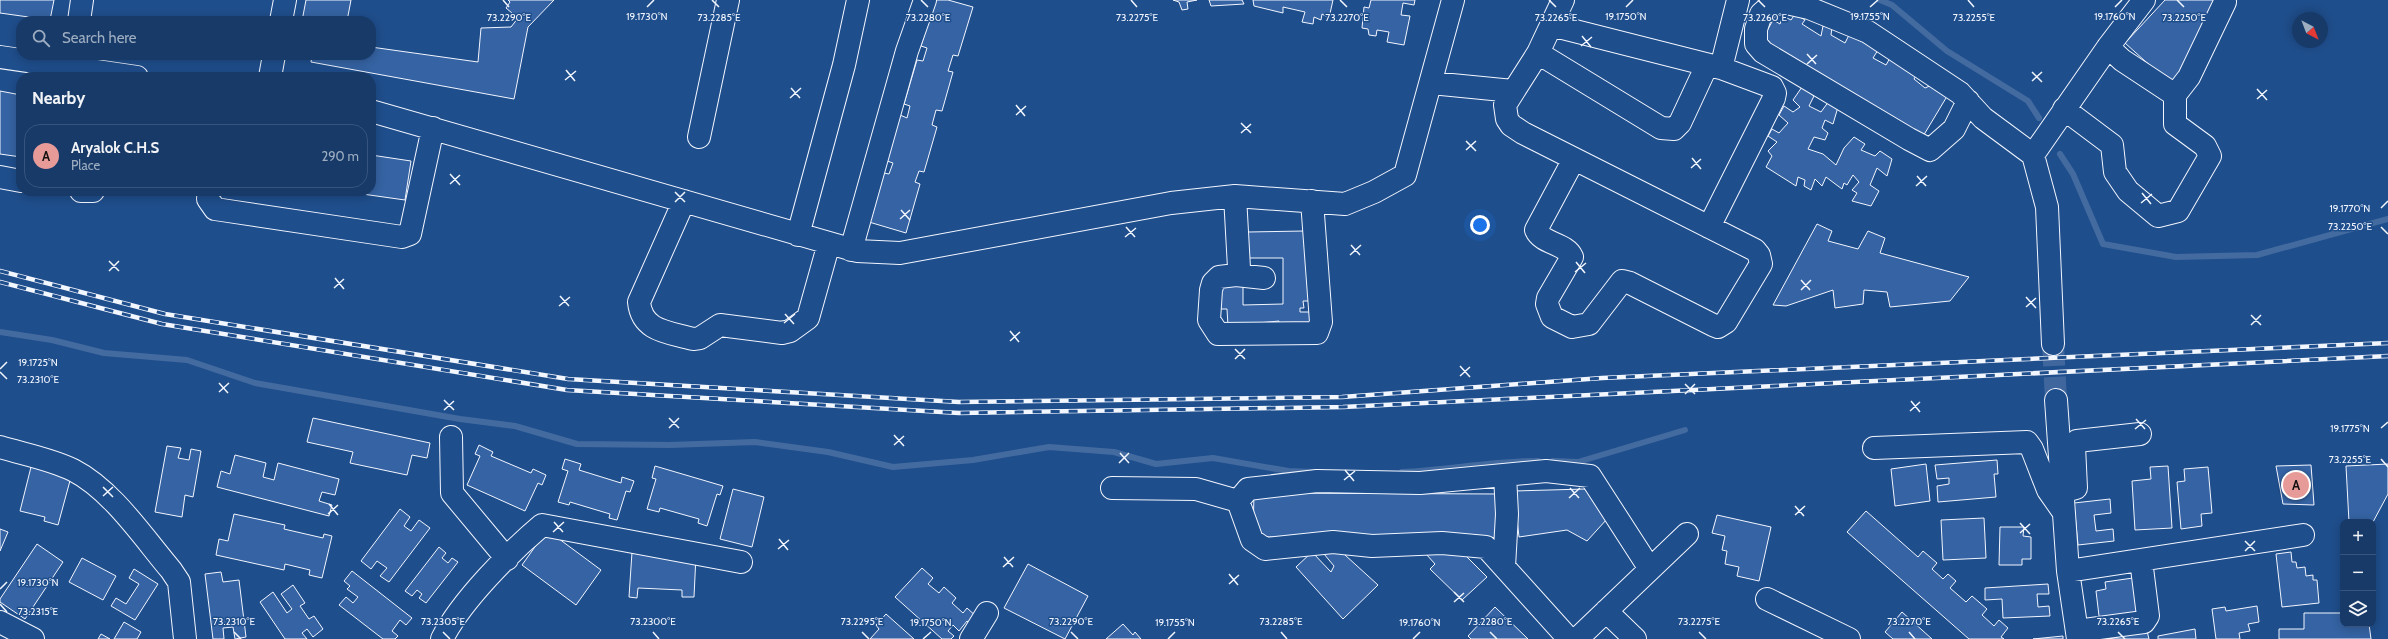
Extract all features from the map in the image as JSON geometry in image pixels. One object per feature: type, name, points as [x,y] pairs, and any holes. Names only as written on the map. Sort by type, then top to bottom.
[{"type":"street","points":[[80,16],[82,0]]},
{"type":"street","points":[[282,16],[285,0]]},
{"type":"street","points":[[699,137],[728,0]]},
{"type":"street","points":[[798,235],[844,65],[858,0]]},
{"type":"street","points":[[851,250],[907,51],[925,0]]},
{"type":"street","points":[[376,112],[851,250],[900,254],[1172,203],[1235,196],[1345,204],[1374,192],[1405,174],[1432,83],[1453,0]]},
{"type":"street","points":[[1563,0],[1538,53],[1505,105],[1507,119],[1511,125],[1523,133],[1755,250],[1761,260],[1723,325],[1713,325],[1630,283],[1622,281],[1618,283],[1590,324],[1572,327],[1559,322],[1552,317],[1549,311],[1548,298],[1572,257],[1567,251],[1540,236],[1536,230],[1574,159]]},
{"type":"street","points":[[1538,53],[1661,128],[1674,130],[1680,123],[1714,67],[1738,0]]},
{"type":"street","points":[[2033,155],[2108,47],[2144,0]]},
{"type":"street","points":[[1968,101],[1954,129],[1930,150],[1763,52],[1756,44],[1756,29],[1761,14],[1771,5],[1782,2],[1809,8],[1868,32],[1960,93],[1968,101],[1983,118],[2033,155],[2047,208],[2053,344]]},
{"type":"street","points":[[2064,109],[2112,145],[2115,172],[2128,191],[2158,216],[2178,211],[2210,156],[2205,146],[2175,124],[2175,95],[2189,77],[2225,2]]},
{"type":"street","points":[[1551,25],[1714,67],[1766,84],[1775,93],[1708,227]]},
{"type":"street","points":[[2108,47],[2175,95]]},
{"type":"street","points":[[0,57],[16,58]]},
{"type":"street","points":[[56,60],[74,61],[111,72]]},
{"type":"street","points":[[271,72],[273,60]]},
{"type":"street","points":[[1432,83],[1513,91]]},
{"type":"street","points":[[208,196],[208,199],[214,209],[402,237],[410,234],[433,128]]},
{"type":"street","points":[[0,177],[16,180]]},
{"type":"street","points":[[1235,196],[1240,268],[1236,275]]},
{"type":"street","points":[[684,201],[639,302],[640,311],[650,326],[686,337],[700,338],[720,325],[782,333],[790,331],[808,318],[829,243]]},
{"type":"street","points":[[1264,278],[1236,275],[1219,277],[1213,283],[1211,290],[1209,320],[1218,334],[1317,334],[1321,322],[1312,201]]},
{"type":"street","points":[[2056,400],[2068,571],[2078,635],[2144,622],[2148,616],[2141,560]]},
{"type":"street","points":[[2063,502],[2076,488],[2074,446],[2077,441],[2140,434]]},
{"type":"street","points":[[451,437],[452,493],[506,559]]},
{"type":"street","points":[[1874,448],[2027,442],[2032,449],[2048,490],[2063,502]]},
{"type":"street","points":[[0,447],[72,470],[94,484],[111,500],[171,570],[179,582],[185,639]]},
{"type":"street","points":[[1238,501],[1248,489],[1317,481],[1420,483],[1546,471],[1590,476],[1650,569]]},
{"type":"street","points":[[1504,567],[1507,514],[1505,475]]},
{"type":"street","points":[[1112,488],[1196,489],[1238,501]]},
{"type":"street","points":[[1238,501],[1252,540],[1265,549],[1333,542],[1372,546],[1442,542],[1486,547],[1569,639]]},
{"type":"street","points":[[445,638],[453,617],[521,542],[542,525],[741,562]]},
{"type":"street","points":[[1577,639],[1687,534]]},
{"type":"street","points":[[2068,571],[2303,535]]},
{"type":"street","points":[[1767,599],[1849,639]]},
{"type":"street","points":[[1606,610],[1635,639]]},
{"type":"street","points":[[971,639],[988,613]]},
{"type":"street","points":[[0,622],[33,639]]},
{"type":"building","points":[[0,0],[54,0],[51,16],[21,16],[0,13]]},
{"type":"building","points":[[306,0],[351,0],[348,16],[303,16]]},
{"type":"building","points":[[508,0],[554,0],[528,27],[514,99],[376,74],[376,72],[366,72],[311,62],[311,60],[376,60],[376,48],[478,62],[481,28],[511,27],[518,18],[506,8],[510,2]]},
{"type":"building","points":[[935,0],[948,0],[973,7],[958,56],[953,55],[948,71],[953,72],[942,111],[936,110],[932,125],[937,127],[924,172],[919,171],[915,182],[920,184],[906,233],[869,222],[884,173],[889,174],[893,163],[887,161],[900,115],[907,118],[910,106],[904,104],[917,60],[923,61],[927,48],[921,46]]},
{"type":"building","points":[[1173,0],[1197,0],[1187,2],[1188,9],[1182,10],[1179,2]]},
{"type":"building","points":[[1209,0],[1242,0],[1244,4],[1211,6]]},
{"type":"building","points":[[1253,0],[1333,0],[1329,18],[1322,14],[1321,20],[1314,17],[1313,24],[1302,22],[1305,12],[1283,7],[1283,13],[1254,6]]},
{"type":"building","points":[[1371,0],[1415,0],[1414,5],[1403,3],[1401,15],[1410,16],[1404,45],[1387,42],[1389,32],[1377,30],[1376,36],[1369,35],[1368,29],[1362,28],[1364,7],[1369,8]]},
{"type":"building","points":[[2165,0],[2223,0],[2207,28],[2191,48],[2196,52],[2175,88],[2125,43]]},
{"type":"building","points":[[1795,14],[1805,20],[1802,24],[1821,36],[1823,26],[1832,27],[1831,35],[1845,43],[1849,35],[1878,50],[1873,58],[1886,65],[1890,58],[1918,72],[1914,79],[1925,88],[1934,84],[1949,93],[1922,138],[1762,40],[1773,20],[1780,24],[1783,16],[1791,20]]},
{"type":"building","points":[[1802,87],[1814,96],[1809,106],[1821,112],[1829,101],[1838,107],[1833,124],[1825,120],[1822,128],[1828,133],[1825,140],[1814,137],[1808,149],[1823,154],[1836,165],[1844,148],[1854,137],[1865,144],[1861,150],[1875,156],[1880,151],[1892,159],[1887,176],[1877,168],[1870,185],[1879,191],[1871,206],[1852,201],[1857,193],[1852,190],[1859,182],[1853,175],[1847,185],[1844,183],[1842,189],[1826,177],[1822,186],[1815,179],[1811,190],[1804,186],[1805,180],[1798,177],[1796,186],[1766,167],[1772,156],[1768,151],[1777,142],[1768,136],[1772,129],[1779,133],[1788,123],[1779,115],[1784,106],[1793,112],[1800,107],[1793,100]]},
{"type":"building","points":[[0,91],[16,94],[16,156],[0,154]]},
{"type":"building","points":[[376,156],[411,161],[405,200],[376,196]]},
{"type":"building","points":[[1817,224],[1832,231],[1828,241],[1858,249],[1868,231],[1885,238],[1880,253],[1969,277],[1950,301],[1890,307],[1887,292],[1864,290],[1863,304],[1835,308],[1833,290],[1786,306],[1773,305]]},
{"type":"building","points":[[1304,231],[1310,301],[1303,301],[1304,308],[1300,308],[1300,312],[1311,312],[1312,328],[1279,328],[1279,321],[1228,326],[1227,309],[1219,309],[1219,283],[1243,282],[1243,305],[1283,304],[1283,258],[1249,258],[1248,232]]},
{"type":"building","points":[[313,418],[430,443],[427,458],[412,455],[407,475],[350,463],[353,452],[307,442]]},
{"type":"building","points":[[479,445],[493,452],[491,456],[531,473],[533,469],[546,475],[542,485],[538,483],[525,511],[467,485],[480,456],[475,454]]},
{"type":"building","points":[[167,446],[181,448],[178,458],[189,460],[191,449],[201,451],[193,497],[185,495],[182,517],[155,512]]},
{"type":"building","points":[[235,455],[266,463],[263,477],[274,480],[278,463],[339,479],[335,495],[322,492],[319,501],[332,505],[329,516],[217,487],[221,471],[230,474]]},
{"type":"building","points":[[565,459],[581,464],[579,470],[621,483],[622,477],[634,481],[630,492],[626,491],[617,520],[609,518],[610,514],[570,502],[569,505],[558,502],[568,471],[562,469]]},
{"type":"building","points":[[1997,460],[1998,474],[1994,474],[1996,497],[1938,502],[1937,486],[1949,484],[1949,478],[1937,479],[1935,465]]},
{"type":"building","points":[[1926,464],[1930,501],[1895,506],[1891,469]]},
{"type":"building","points":[[2388,464],[2388,494],[2375,519],[2349,519],[2346,466]]},
{"type":"building","points":[[2311,465],[2314,505],[2283,504],[2276,466]]},
{"type":"building","points":[[655,466],[723,486],[720,495],[717,494],[707,526],[698,523],[699,519],[660,508],[659,512],[647,509],[656,479],[652,478]]},
{"type":"building","points":[[2168,466],[2172,528],[2135,530],[2132,481],[2151,479],[2150,467]]},
{"type":"building","points":[[31,467],[71,477],[58,525],[44,521],[45,517],[20,511]]},
{"type":"building","points":[[2208,467],[2212,513],[2201,514],[2202,526],[2181,529],[2177,482],[2185,481],[2184,469]]},
{"type":"building","points":[[733,489],[764,497],[752,547],[720,539]]},
{"type":"building","points":[[1585,489],[1607,519],[1587,541],[1567,530],[1519,537],[1514,491]]},
{"type":"building","points":[[1254,493],[1502,494],[1502,538],[1253,537]]},
{"type":"building","points":[[2110,499],[2111,513],[2094,515],[2096,531],[2113,529],[2114,541],[2078,545],[2074,503]]},
{"type":"building","points":[[400,509],[410,517],[404,526],[411,531],[419,520],[430,528],[389,582],[380,576],[387,568],[377,561],[371,569],[361,561]]},
{"type":"building","points":[[1866,511],[1918,557],[1923,551],[1937,563],[1932,569],[1943,579],[1948,574],[1956,581],[1950,588],[1966,602],[1972,596],[1987,609],[1982,615],[1994,626],[1999,620],[2008,628],[2001,637],[2004,639],[1969,639],[1847,532]]},
{"type":"building","points":[[234,514],[285,525],[284,529],[323,538],[324,534],[332,536],[322,578],[309,575],[310,570],[285,564],[284,570],[216,555],[219,539],[228,541]]},
{"type":"building","points":[[1717,515],[1771,527],[1759,581],[1737,576],[1739,567],[1725,564],[1727,551],[1722,550],[1725,536],[1712,533]]},
{"type":"building","points":[[1984,518],[1986,558],[1943,560],[1941,520]]},
{"type":"building","points":[[2000,527],[2024,527],[2023,536],[2031,537],[2031,559],[2022,559],[2022,565],[1999,565]]},
{"type":"building","points":[[0,529],[8,532],[0,551]]},
{"type":"building","points":[[547,530],[601,570],[576,605],[522,565]]},
{"type":"building","points":[[37,544],[63,562],[25,619],[0,602],[0,599]]},
{"type":"building","points":[[1334,545],[1378,585],[1343,619],[1296,567],[1312,552],[1331,572],[1334,566],[1324,554]]},
{"type":"building","points":[[439,547],[446,553],[442,558],[448,563],[452,558],[458,562],[426,603],[419,598],[422,594],[417,590],[412,596],[405,591]]},
{"type":"building","points":[[1458,548],[1487,577],[1462,600],[1430,569],[1435,564],[1426,554]]},
{"type":"building","points":[[632,552],[696,555],[694,597],[682,597],[682,590],[638,588],[637,598],[629,597]]},
{"type":"building","points":[[2291,552],[2292,562],[2296,562],[2297,568],[2305,567],[2306,576],[2313,575],[2313,580],[2317,580],[2319,603],[2282,607],[2276,554]]},
{"type":"building","points":[[82,558],[116,576],[103,600],[69,582]]},
{"type":"building","points":[[1028,564],[1088,596],[1065,639],[1004,608]]},
{"type":"building","points":[[922,568],[933,578],[928,584],[939,593],[944,587],[956,598],[952,603],[963,613],[967,608],[978,618],[972,625],[967,621],[959,631],[953,625],[948,631],[954,636],[951,639],[942,639],[895,597]]},
{"type":"building","points":[[134,569],[158,584],[135,620],[111,606],[116,598],[126,604],[139,584],[129,578]]},
{"type":"building","points":[[352,571],[412,618],[406,625],[400,620],[392,631],[398,636],[395,639],[383,639],[339,605],[346,597],[353,603],[358,597],[347,589],[350,586],[344,581]]},
{"type":"building","points":[[221,572],[223,582],[239,580],[246,637],[235,639],[233,627],[223,628],[224,639],[213,639],[205,574]]},
{"type":"building","points":[[2133,578],[2144,618],[2100,624],[2096,591],[2106,589],[2105,582]]},
{"type":"building","points":[[2048,584],[2049,594],[2037,594],[2038,607],[2049,606],[2050,616],[2003,618],[2002,599],[1985,600],[1985,588]]},
{"type":"building","points":[[293,585],[305,603],[300,606],[309,619],[314,616],[323,629],[313,637],[307,629],[302,633],[307,639],[285,639],[260,602],[273,592],[287,613],[292,609],[281,594]]},
{"type":"building","points":[[2257,606],[2259,622],[2248,624],[2250,631],[2239,633],[2240,639],[2216,639],[2212,609],[2225,607],[2226,611]]},
{"type":"building","points":[[1495,607],[1528,639],[1471,639],[1468,636]]},
{"type":"building","points":[[1902,612],[1932,639],[1893,639],[1885,632]]},
{"type":"building","points":[[2304,613],[2340,613],[2340,627],[2369,627],[2371,639],[2279,639],[2279,629],[2304,629]]},
{"type":"building","points":[[886,614],[914,639],[870,639],[879,629],[876,625]]},
{"type":"building","points":[[124,622],[141,632],[137,639],[114,639]]},
{"type":"building","points":[[1123,624],[1133,635],[1135,632],[1141,639],[1106,639]]},
{"type":"building","points":[[2195,629],[2196,639],[2158,639],[2158,636]]},
{"type":"building","points":[[2147,631],[2149,639],[2108,639]]},
{"type":"building","points":[[101,634],[110,639],[98,639]]},
{"type":"building","points":[[2063,636],[2063,639],[2033,639]]},
{"type":"waterway","points":[[1880,0],[1892,5],[1947,51],[2028,101],[2039,118]]},
{"type":"waterway","points":[[2060,154],[2073,174],[2103,244],[2176,257],[2257,255],[2388,219]]},
{"type":"waterway","points":[[0,332],[52,340],[104,353],[187,360],[255,383],[460,419],[515,426],[577,444],[670,445],[755,442],[828,452],[893,467],[973,460],[1049,447],[1114,452],[1156,464],[1213,458],[1288,471],[1313,472]]},
{"type":"waterway","points":[[1553,461],[1578,462],[1685,430]]},
{"type":"waterway","points":[[1402,472],[1504,462],[1538,461]]},
{"type":"tunnel","points":[[2053,344],[2056,400]]},
{"type":"railway","points":[[0,271],[165,314],[568,379],[959,402],[1342,397],[1602,378],[2388,343]]},
{"type":"railway","points":[[0,282],[162,324],[567,390],[959,413],[1343,407],[2388,356]]},
{"type":"place","name":"Aryalok C.H.S","points":[[2296,485]]}]
